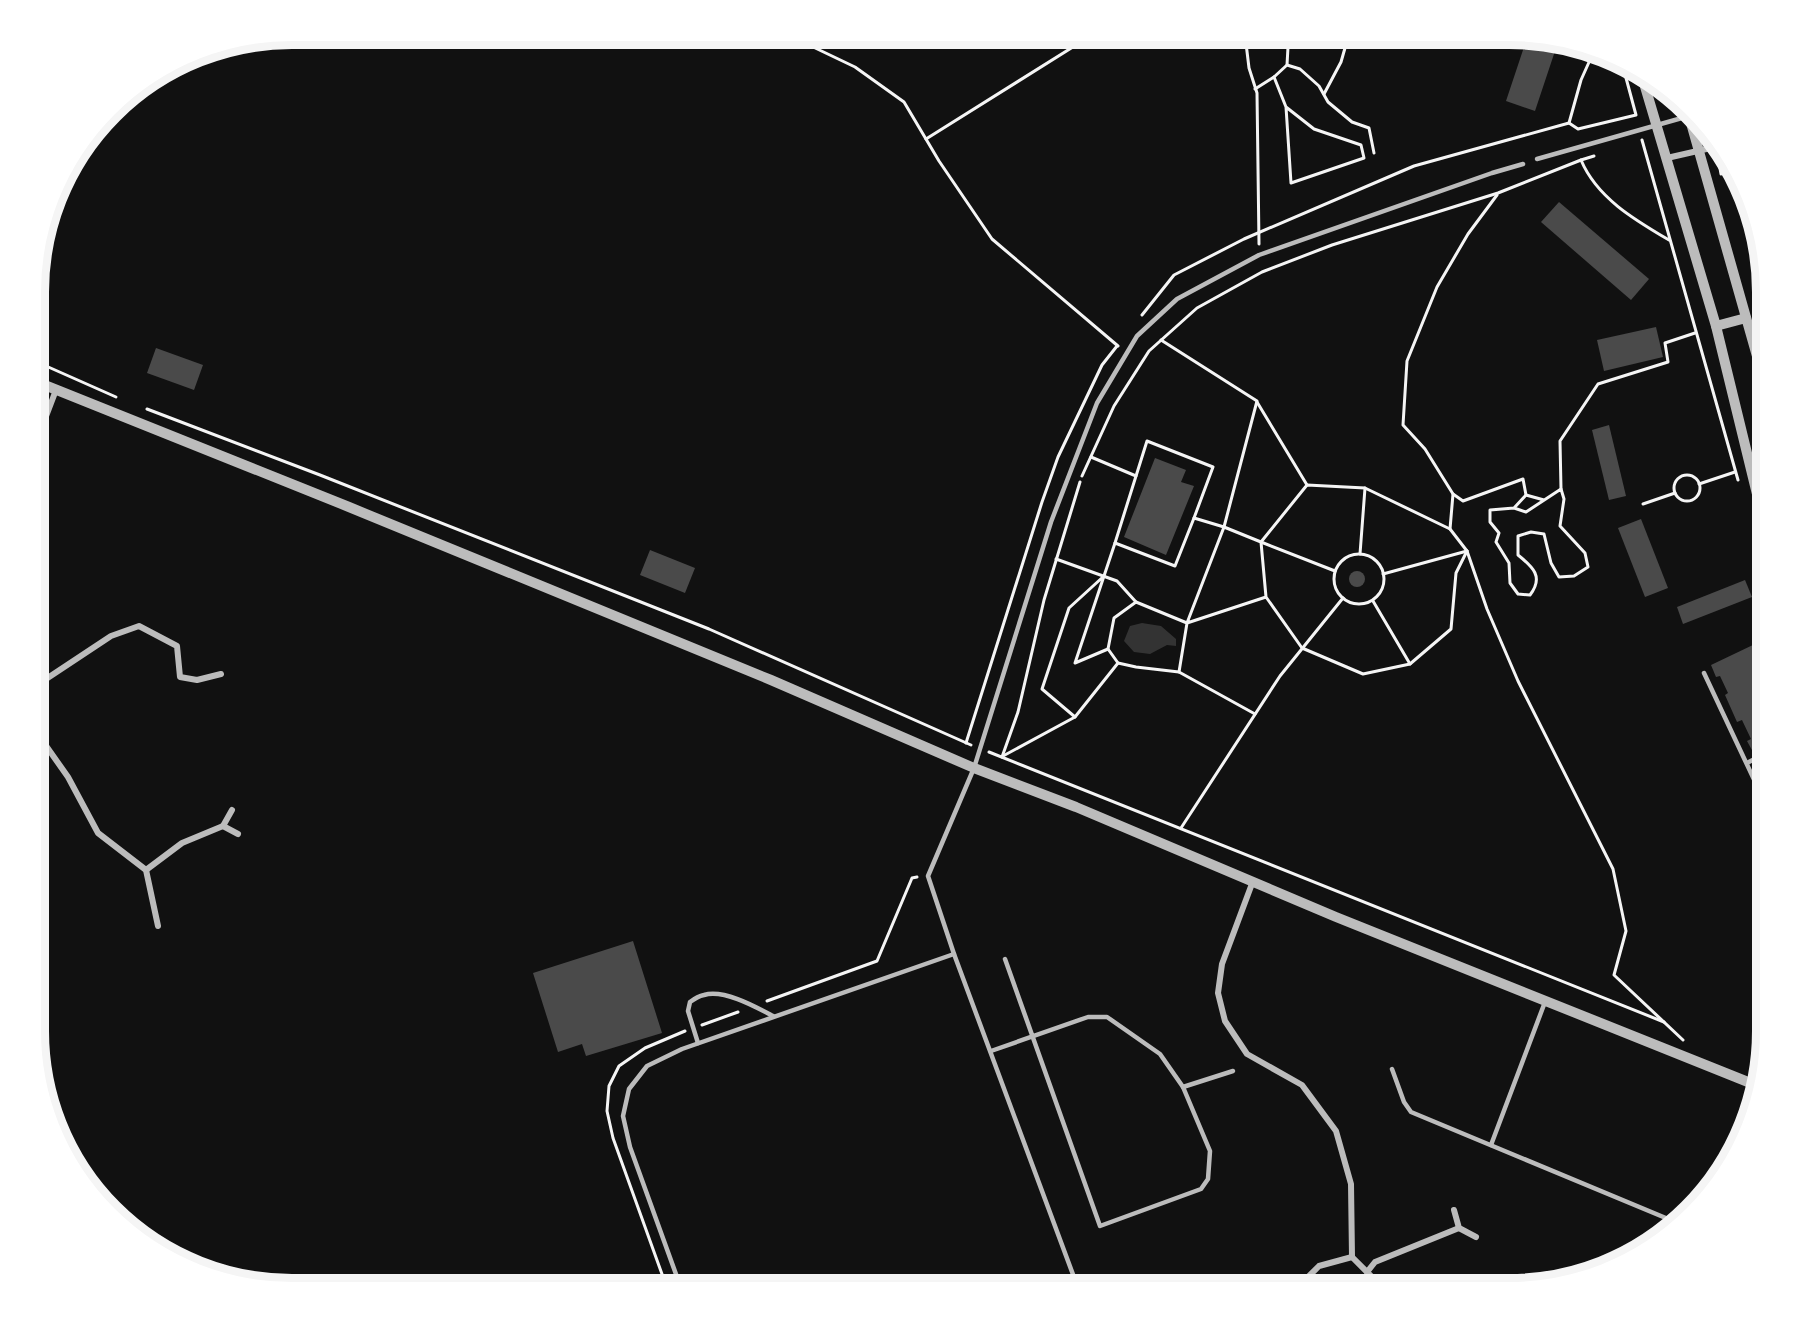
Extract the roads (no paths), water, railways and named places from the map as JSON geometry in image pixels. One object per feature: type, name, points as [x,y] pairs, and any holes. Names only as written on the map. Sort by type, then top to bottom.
[{"type":"street","points":[[1645,86],[1716,326],[1756,490]]},
{"type":"street","points":[[1691,125],[1756,353]]},
{"type":"street","points":[[1667,158],[1710,148]]},
{"type":"street","points":[[1716,326],[1746,318]]},
{"type":"street","points":[[45,385],[760,676],[974,768],[1076,807],[1336,917],[1750,1083]]},
{"type":"street","points":[[45,419],[56,390]]},
{"type":"street","points":[[45,680],[111,636],[139,626],[177,646],[180,677],[197,680],[221,675]]},
{"type":"street","points":[[45,744],[68,777],[98,833],[146,870],[158,926]]},
{"type":"street","points":[[146,870],[182,843],[223,826],[232,810]]},
{"type":"street","points":[[223,826],[238,834]]},
{"type":"street","points":[[1253,881],[1222,964],[1218,993],[1225,1021],[1248,1054],[1302,1084],[1336,1131],[1351,1185],[1352,1257],[1373,1278]]},
{"type":"street","points":[[1454,1210],[1459,1228],[1476,1237]]},
{"type":"street","points":[[1367,1272],[1375,1262],[1459,1228]]},
{"type":"street","points":[[1307,1278],[1319,1266],[1352,1257]]},
{"type":"lane","points":[[1537,159],[1684,117]]},
{"type":"lane","points":[[1074,1278],[954,954],[928,876],[974,768],[1051,522],[1097,403],[1137,336],[1177,299],[1259,255],[1523,164]]},
{"type":"lane","points":[[1704,673],[1756,783]]},
{"type":"lane","points":[[1747,763],[1756,758]]},
{"type":"lane","points":[[677,1278],[630,1147],[623,1116],[629,1089],[647,1066],[698,1043],[954,954]]},
{"type":"lane","points":[[991,1051],[1034,1036],[1088,1017],[1107,1017],[1160,1054],[1183,1086],[1210,1151],[1208,1179],[1201,1189],[1100,1226],[1034,1036],[1005,959]]},
{"type":"lane","points":[[698,1043],[687,1011],[690,1002],[703,995],[716,993],[754,1006],[773,1016]]},
{"type":"lane","points":[[1491,1145],[1545,1001]]},
{"type":"lane","points":[[1392,1069],[1404,1102],[1411,1112],[1669,1219]]},
{"type":"lane","points":[[1183,1086],[1233,1071]]}]
